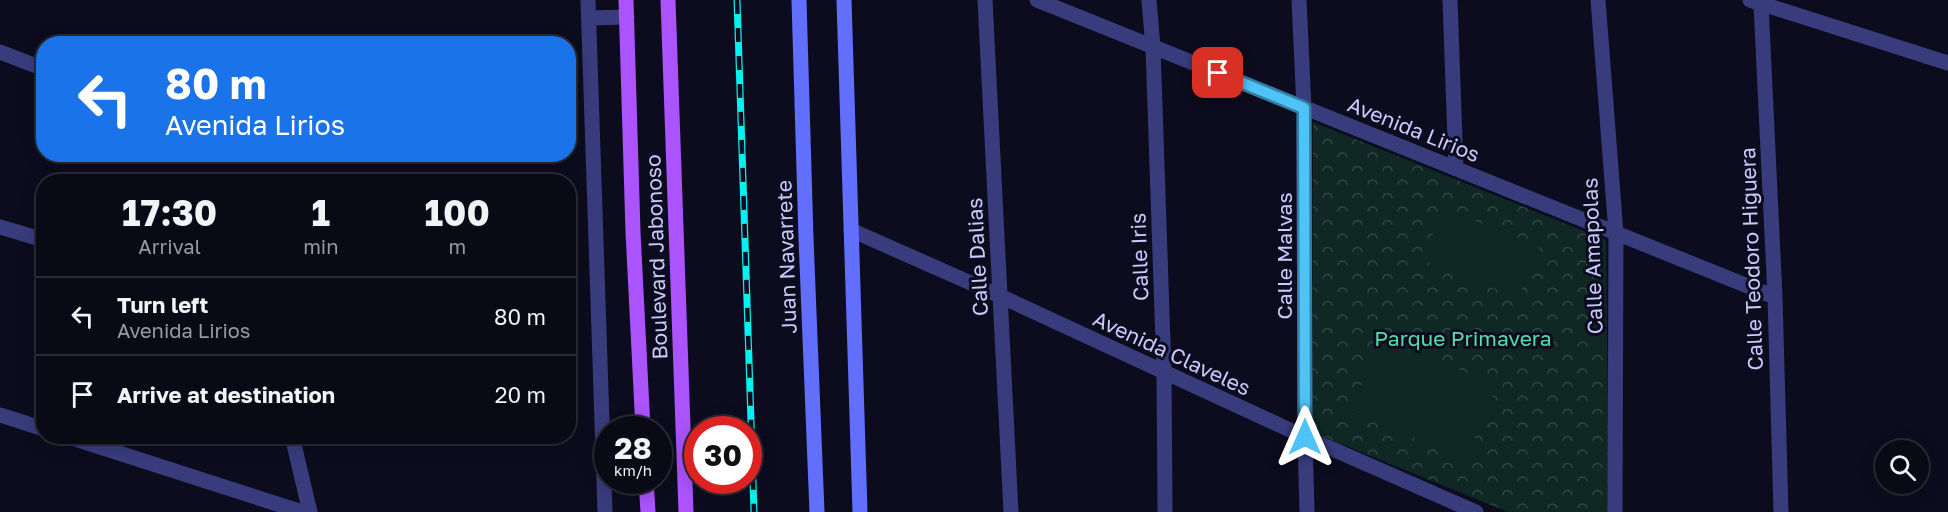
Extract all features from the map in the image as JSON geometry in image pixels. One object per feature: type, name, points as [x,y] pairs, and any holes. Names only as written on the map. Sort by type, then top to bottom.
[{"type":"main road","name":"Boulevard Jabonoso","points":[[626,0],[633,232],[642,416]]},
{"type":"main road","name":"Boulevard Jabonoso","points":[[668,0],[686,512]]},
{"type":"main road","name":"Juan Navarrete","points":[[799,0],[817,512]]},
{"type":"main road","points":[[844,0],[861,512]]},
{"type":"main road","points":[[647,494],[648,512]]},
{"type":"street","points":[[588,0],[604,416]]},
{"type":"street","name":"Calle Dalias","points":[[986,0],[1011,512]]},
{"type":"street","name":"Avenida Lirios","points":[[1037,0],[1775,297]]},
{"type":"street","name":"Calle Iris","points":[[1149,0],[1153,47],[1164,372],[1165,512]]},
{"type":"street","name":"Calle Malvas","points":[[1299,0],[1304,108],[1307,512]]},
{"type":"street","points":[[1450,0],[1456,169]]},
{"type":"street","name":"Calle Amapolas","points":[[1598,0],[1616,233],[1615,512]]},
{"type":"street","points":[[1756,2],[1948,63]]},
{"type":"street","name":"Calle Teodoro Higuera","points":[[1756,2],[1775,297],[1782,512]]},
{"type":"street","points":[[589,18],[627,17]]},
{"type":"street","points":[[0,52],[36,66]]},
{"type":"street","points":[[0,227],[36,238]]},
{"type":"street","name":"Avenida Claveles","points":[[851,230],[1471,511]]},
{"type":"street","points":[[0,415],[36,426]]},
{"type":"street","points":[[91,444],[302,512]]},
{"type":"street","points":[[294,444],[310,512]]},
{"type":"street","points":[[605,494],[605,512]]},
{"type":"green space","name":"Parque Primavera","points":[[1313,122],[1606,240],[1609,512],[1508,512],[1312,432]]},
{"type":"green space","points":[[1443,208],[1539,246],[1518,298],[1423,260]]},
{"type":"green space","points":[[1381,338],[1497,385],[1466,459],[1350,412]]},
{"type":"railway","points":[[737,0],[754,512]]},
{"type":"route","points":[[1218,73],[1304,108],[1305,437]]}]
